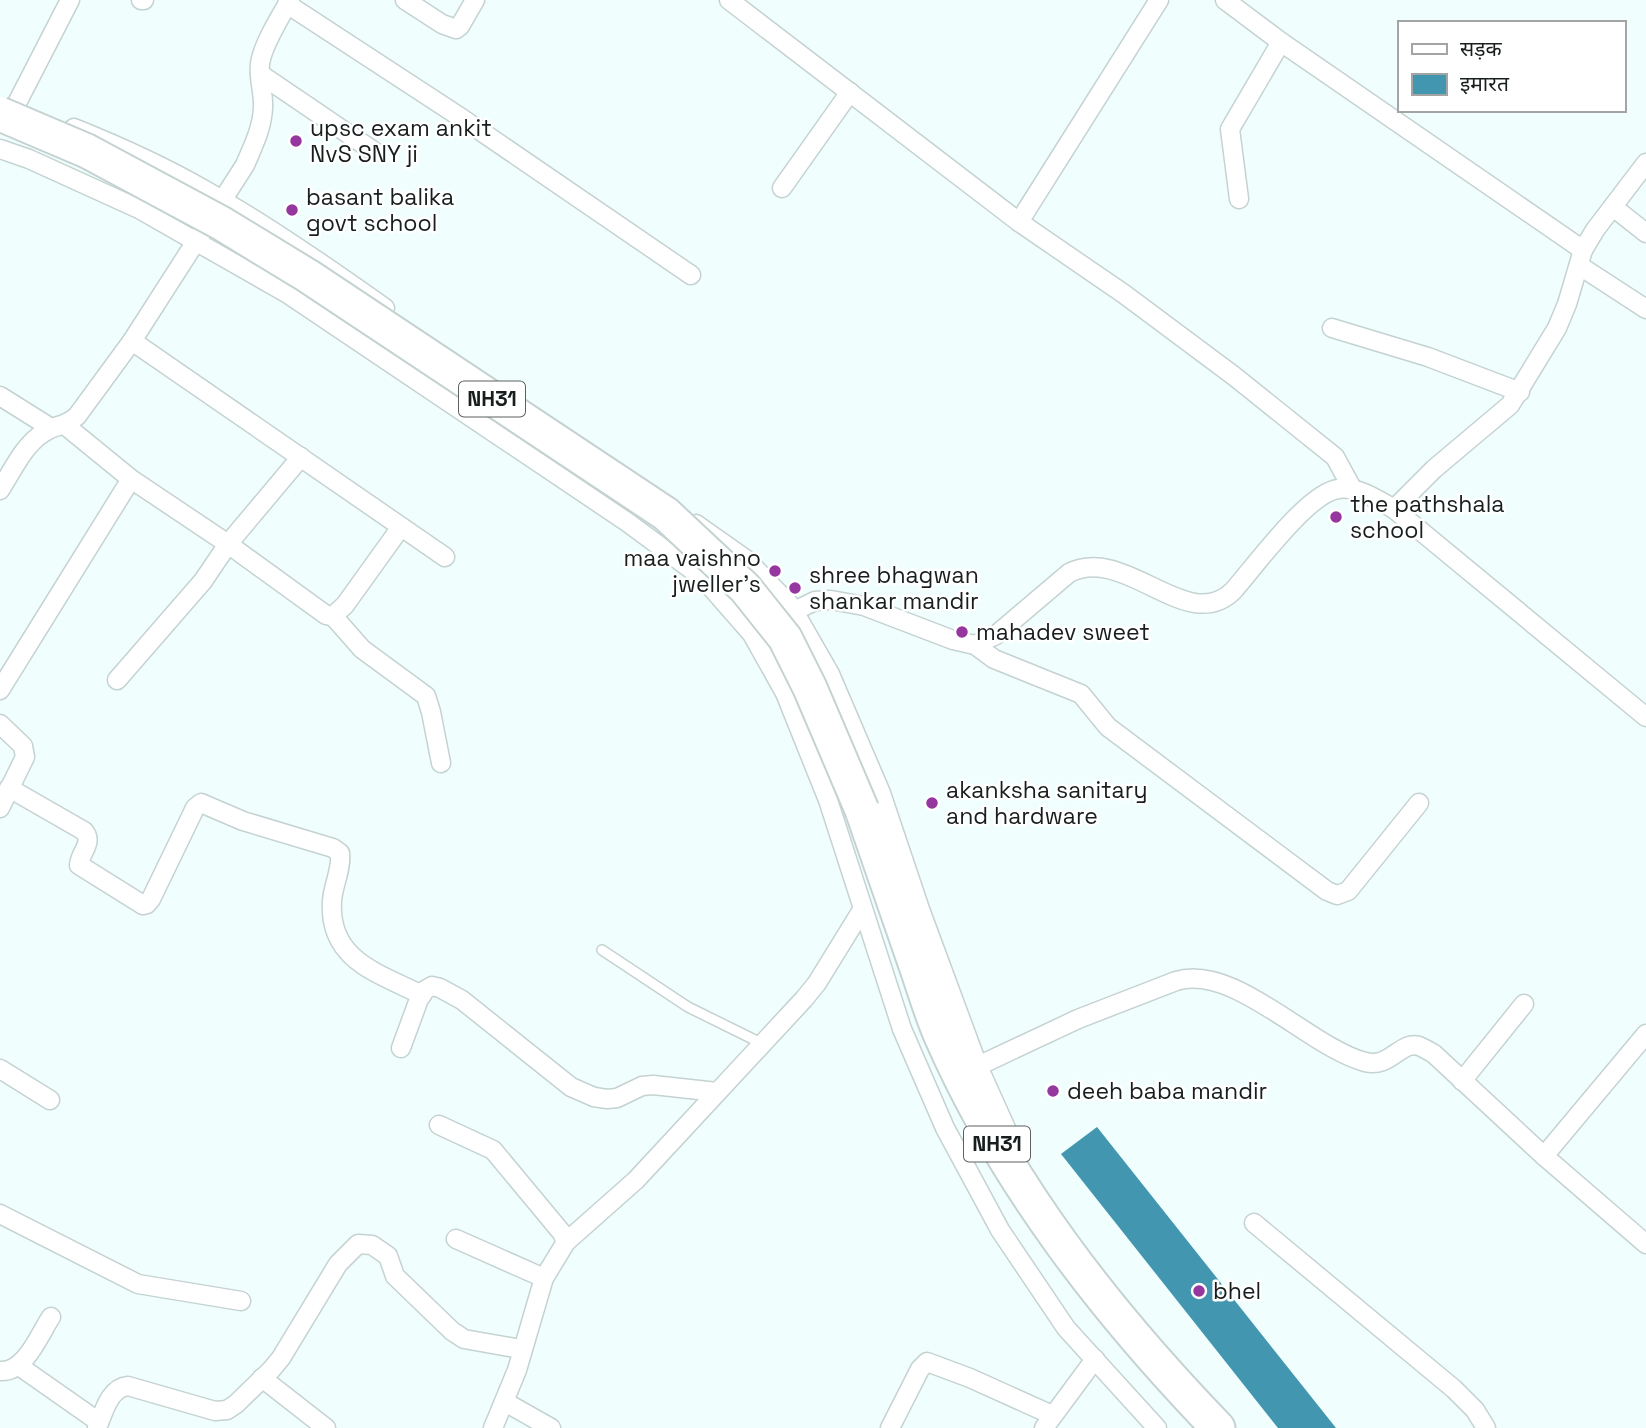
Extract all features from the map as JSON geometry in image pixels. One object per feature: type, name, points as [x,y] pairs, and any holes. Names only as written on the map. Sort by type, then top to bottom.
[{"type":"highway","name":"NH31","points":[[6,105],[221,223],[308,276],[666,514],[745,588],[785,638],[810,688],[854,816],[940,1035],[1012,1169],[1052,1231],[1100,1296],[1158,1366],[1218,1428]]},
{"type":"highway","name":"NH31","points":[[0,134],[174,217],[297,290],[644,520],[688,554],[733,601],[765,639],[854,816],[902,987],[929,1053],[998,1187],[1032,1240],[1096,1325],[1186,1428]]},
{"type":"street","points":[[70,0],[6,105],[113,144],[205,190],[322,264],[747,560],[794,611],[830,674],[881,793],[921,912],[978,1066],[1021,1158],[1135,1323],[1233,1428]]},
{"type":"street","points":[[405,0],[442,24],[456,29],[475,0]]},
{"type":"street","points":[[729,0],[1019,222],[1124,294],[1234,376],[1335,457],[1353,490]]},
{"type":"street","points":[[1019,222],[1159,0]]},
{"type":"street","points":[[1225,0],[1582,258],[1646,309]]},
{"type":"street","points":[[0,490],[32,442],[77,416],[132,341],[245,165],[257,139],[263,106],[261,58],[288,2],[691,275]]},
{"type":"street","points":[[1239,199],[1230,129],[1281,42]]},
{"type":"street","points":[[260,74],[375,152]]},
{"type":"street","points":[[782,188],[850,92]]},
{"type":"street","points":[[0,149],[29,159],[139,209],[288,293],[627,522],[703,578],[752,634],[785,693],[828,800],[902,1029],[945,1128],[1000,1230],[1066,1328],[1157,1428]]},
{"type":"street","points":[[1394,509],[1434,469],[1500,415],[1520,392],[1557,327],[1582,258],[1613,207],[1646,163]]},
{"type":"street","points":[[1613,207],[1646,233]]},
{"type":"street","points":[[1332,328],[1428,357],[1520,392]]},
{"type":"street","points":[[132,341],[445,557]]},
{"type":"street","points":[[0,396],[59,427],[318,610],[333,616],[362,649],[426,696],[441,763]]},
{"type":"street","points":[[117,680],[202,581],[228,544],[301,457]]},
{"type":"street","points":[[0,690],[131,479]]},
{"type":"street","points":[[975,645],[996,635],[1069,573],[1092,565],[1124,574],[1174,597],[1194,603],[1213,603],[1225,599],[1319,496],[1338,489],[1353,490],[1394,509],[1646,717]]},
{"type":"street","points":[[333,616],[345,606],[401,527]]},
{"type":"street","points":[[752,634],[822,599],[864,606],[960,643],[975,645],[994,659],[1081,694],[1108,727],[1327,891],[1337,895],[1348,891],[1419,803]]},
{"type":"street","points":[[0,724],[25,751],[22,765],[0,808]]},
{"type":"street","points":[[9,788],[84,831],[89,836],[89,842],[79,865],[143,905],[151,900],[195,807],[201,803],[243,821],[333,848],[340,853],[341,860],[333,887],[332,911],[341,943],[348,955],[358,963],[422,995]]},
{"type":"street","points":[[493,1428],[517,1370],[544,1278],[566,1242],[636,1180],[763,1044],[817,983],[862,910]]},
{"type":"street","points":[[978,1066],[1035,1038],[1176,981],[1199,977],[1230,986],[1344,1054],[1375,1064],[1384,1063],[1405,1048],[1419,1046],[1434,1054],[1544,1156],[1646,1244]]},
{"type":"street","points":[[401,1048],[422,995],[432,986],[462,1000],[559,1080],[594,1097],[617,1098],[642,1086],[653,1085],[717,1092]]},
{"type":"street","points":[[1462,1081],[1524,1004]]},
{"type":"street","points":[[1544,1156],[1646,1034]]},
{"type":"street","points":[[0,1069],[50,1100]]},
{"type":"street","points":[[439,1125],[493,1150],[562,1233],[566,1242]]},
{"type":"street","points":[[0,1214],[138,1284],[241,1301]]},
{"type":"street","points":[[1254,1223],[1454,1389],[1475,1410],[1486,1428]]},
{"type":"street","points":[[456,1239],[544,1278]]},
{"type":"street","points":[[19,1366],[98,1425],[114,1391],[128,1386],[215,1411],[227,1410],[281,1358],[338,1264],[358,1244],[365,1243],[388,1256],[395,1276],[452,1331],[464,1339],[521,1349]]},
{"type":"street","points":[[0,1371],[7,1372],[19,1366],[51,1317]]},
{"type":"street","points":[[890,1428],[920,1368],[927,1362],[970,1378],[1048,1421],[1095,1359]]},
{"type":"street","points":[[262,1378],[326,1428]]},
{"type":"street","points":[[505,1402],[551,1428]]},
{"type":"lane","points":[[602,950],[688,1007],[763,1044]]},
{"type":"building","name":"bhel","points":[[1097,1127],[1336,1428],[1278,1428],[1061,1154]]},
{"type":"place","name":"upsc exam ankit NvS SNY ji","points":[[296,141]]},
{"type":"place","name":"basant balika govt school","points":[[292,210]]},
{"type":"place","name":"the pathshala school","points":[[1336,517]]},
{"type":"place","name":"maa vaishno jweller's","points":[[775,571]]},
{"type":"place","name":"shree bhagwan shankar mandir","points":[[795,588]]},
{"type":"place","name":"mahadev sweet","points":[[962,632]]},
{"type":"place","name":"akanksha sanitary and hardware","points":[[932,803]]},
{"type":"place","name":"deeh baba mandir","points":[[1053,1091]]},
{"type":"place","name":"bhel","points":[[1199,1291]]}]
